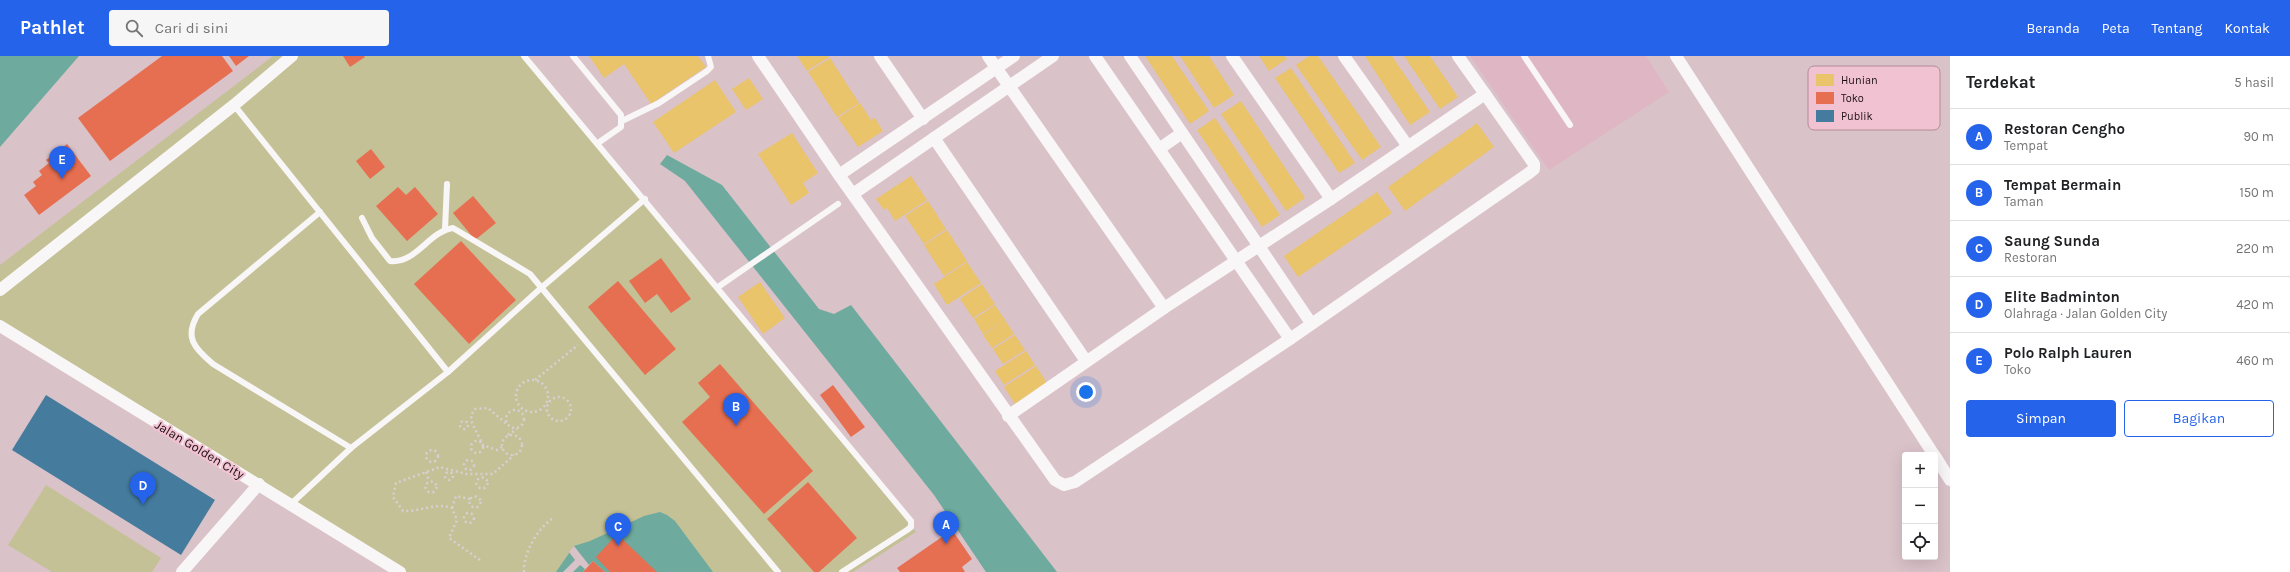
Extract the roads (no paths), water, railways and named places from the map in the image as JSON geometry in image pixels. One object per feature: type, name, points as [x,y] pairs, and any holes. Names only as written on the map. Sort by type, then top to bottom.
[{"type":"street","points":[[0,290],[234,105],[292,56]]},
{"type":"street","points":[[758,56],[839,175],[1008,416],[1055,480],[1064,485],[1075,482],[1290,339],[1534,168],[1534,164],[1458,56]]},
{"type":"street","points":[[880,56],[923,119]]},
{"type":"street","points":[[988,56],[1164,308]]},
{"type":"street","points":[[839,175],[1014,56]]},
{"type":"street","points":[[853,194],[1053,56]]},
{"type":"street","points":[[1095,56],[1290,339]]},
{"type":"street","points":[[1130,56],[1311,323]]},
{"type":"street","points":[[1232,56],[1331,199]]},
{"type":"street","points":[[1344,56],[1407,145]]},
{"type":"street","points":[[1676,56],[1932,452]]},
{"type":"street","points":[[1008,416],[1164,308],[1331,199],[1407,145],[1485,94]]},
{"type":"street","points":[[1159,149],[1182,133]]},
{"type":"street","points":[[934,138],[1086,361]]},
{"type":"street","name":"Jalan Golden City","points":[[0,326],[118,400],[259,484],[400,572]]},
{"type":"street","points":[[1938,461],[1950,480]]},
{"type":"street","points":[[182,572],[259,484]]},
{"type":"lane","points":[[524,56],[645,199],[908,516],[912,525],[907,530],[842,572]]},
{"type":"lane","points":[[574,56],[620,114],[622,121],[621,127],[598,143]]},
{"type":"lane","points":[[622,121],[659,103],[707,71],[711,67],[708,56]]},
{"type":"lane","points":[[1524,56],[1570,125]]},
{"type":"lane","points":[[234,105],[448,372]]},
{"type":"lane","points":[[445,229],[447,184]]},
{"type":"lane","points":[[291,504],[352,448],[448,372],[541,288],[645,199]]},
{"type":"lane","points":[[718,287],[838,204]]},
{"type":"lane","points":[[320,212],[198,314],[192,325],[191,338],[198,352],[213,364],[352,448]]},
{"type":"lane","points":[[362,218],[372,238],[390,261],[398,262],[406,259],[445,229],[452,228],[530,274],[778,572]]},
{"type":"place","name":"Polo Ralph Lauren","points":[[62,179]]},
{"type":"place","name":"Tempat Bermain","points":[[736,426]]},
{"type":"place","name":"Elite Badminton","points":[[143,505]]},
{"type":"place","name":"Restoran Cengho","points":[[946,544]]},
{"type":"place","name":"Saung Sunda","points":[[618,546]]}]
